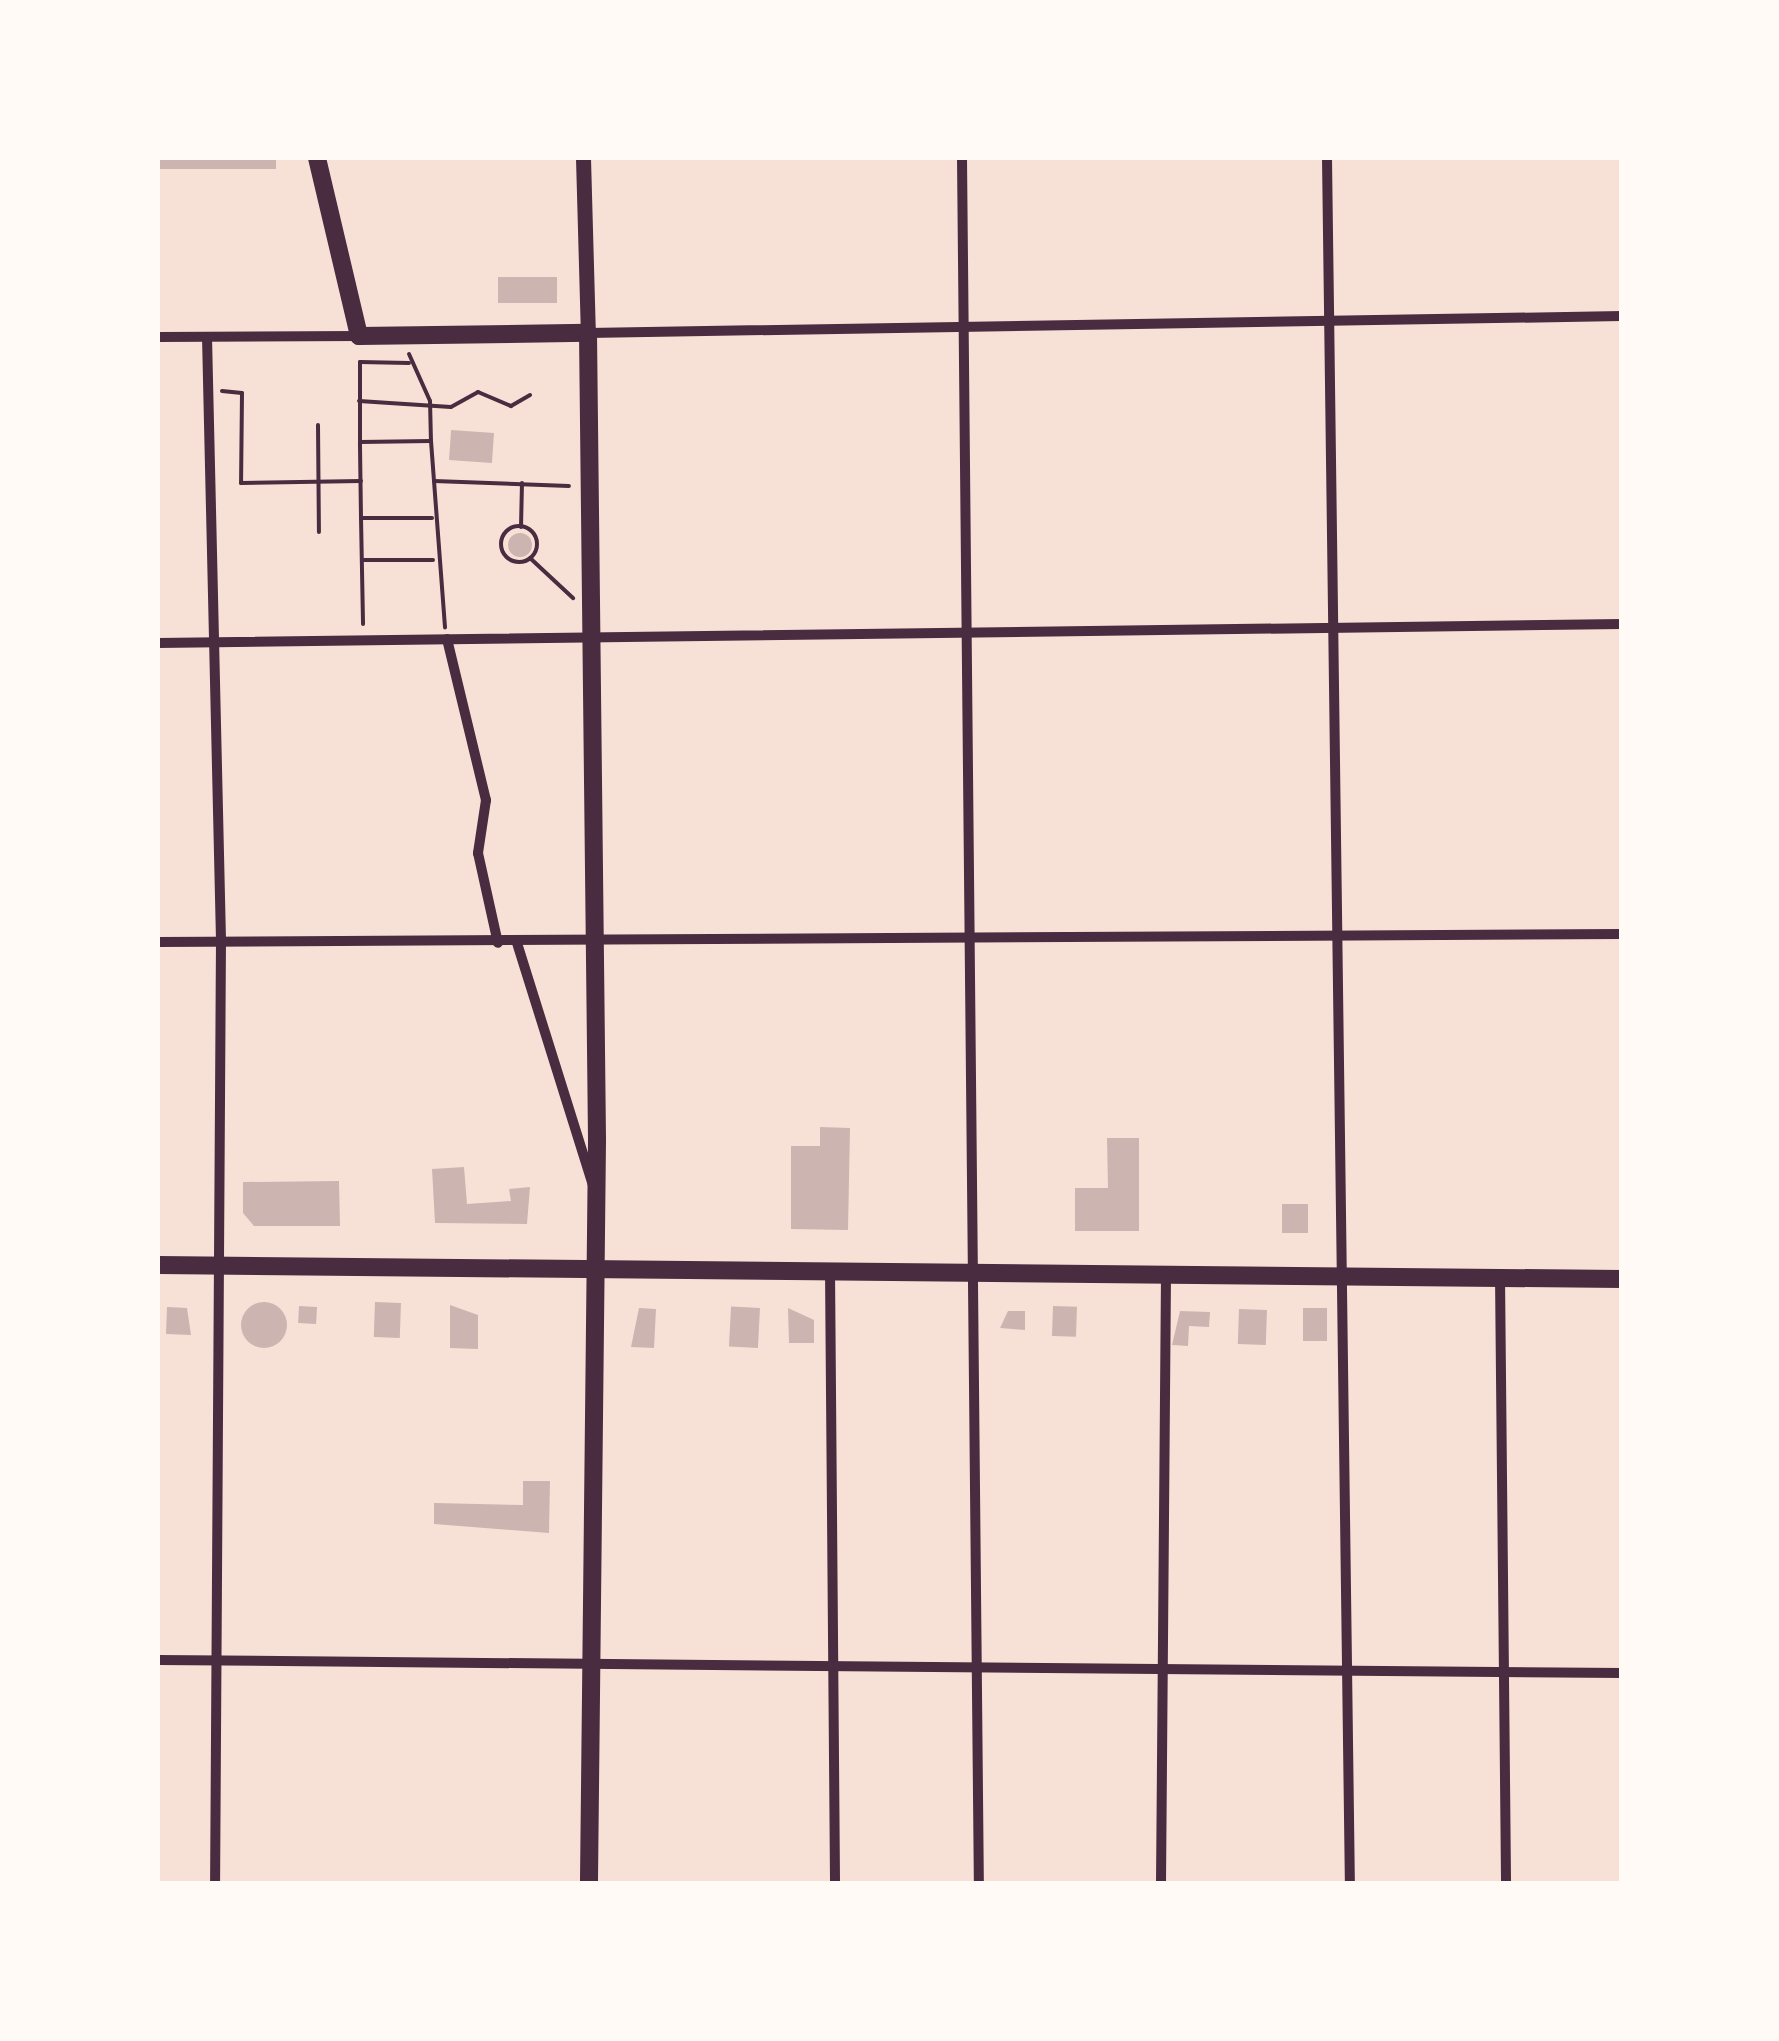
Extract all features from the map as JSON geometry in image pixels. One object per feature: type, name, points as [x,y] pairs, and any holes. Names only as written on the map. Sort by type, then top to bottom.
[{"type":"main road","points":[[316,158],[359,336],[588,333],[596,1191],[589,1884]]},
{"type":"main road","points":[[158,1265],[1345,1272],[1622,1279]]},
{"type":"street","points":[[583,158],[588,333],[1622,316]]},
{"type":"street","points":[[962,158],[965,636],[976,1269],[979,1884]]},
{"type":"street","points":[[1327,158],[1333,320],[1330,626],[1344,938],[1350,1884]]},
{"type":"street","points":[[158,337],[359,336]]},
{"type":"street","points":[[207,337],[221,940],[222,1662],[215,1884]]},
{"type":"street","points":[[158,643],[965,636],[1330,626],[1622,624]]},
{"type":"street","points":[[447,640],[486,800],[478,853],[498,943]]},
{"type":"street","points":[[158,942],[594,943],[1622,934]]},
{"type":"street","points":[[517,942],[596,1191]]},
{"type":"street","points":[[830,1268],[835,1884]]},
{"type":"street","points":[[1161,1884],[1166,1273]]},
{"type":"street","points":[[1500,1276],[1506,1884]]},
{"type":"street","points":[[158,1660],[591,1669],[1622,1673]]},
{"type":"path","points":[[408,335],[409,363],[430,401],[433,560],[447,640]]},
{"type":"path","points":[[363,641],[360,362],[409,363]]},
{"type":"path","points":[[208,390],[242,393],[241,483],[361,480]]},
{"type":"path","points":[[359,401],[430,401],[451,408],[478,392],[511,406],[530,394]]},
{"type":"path","points":[[318,425],[319,532]]},
{"type":"path","points":[[360,442],[431,441]]},
{"type":"path","points":[[432,480],[589,488]]},
{"type":"path","points":[[521,527],[522,483]]},
{"type":"path","points":[[361,518],[432,518]]},
{"type":"path","points":[[521,527],[506,534],[503,550],[516,562],[530,558]]},
{"type":"path","points":[[521,527],[537,541],[530,558]]},
{"type":"path","points":[[530,558],[571,598],[592,602]]},
{"type":"path","points":[[362,560],[433,560]]},
{"type":"building","points":[[158,158],[276,158],[276,169],[158,169]]},
{"type":"building","points":[[498,277],[557,277],[557,303],[498,303]]},
{"type":"building","points":[[451,430],[494,433],[492,463],[449,460]]},
{"type":"building","points":[[520,533],[529,536],[529,554],[520,557],[511,554],[508,545],[511,536]]},
{"type":"building","points":[[820,1127],[850,1128],[848,1230],[791,1229],[791,1146],[820,1146]]},
{"type":"building","points":[[1107,1138],[1139,1138],[1139,1231],[1075,1231],[1075,1188],[1108,1188]]},
{"type":"building","points":[[464,1167],[467,1204],[511,1201],[509,1189],[530,1187],[527,1224],[435,1223],[432,1169]]},
{"type":"building","points":[[339,1181],[340,1226],[254,1226],[243,1213],[243,1182]]},
{"type":"building","points":[[1282,1204],[1308,1204],[1308,1233],[1282,1233]]},
{"type":"building","points":[[264,1302],[280,1309],[287,1325],[280,1341],[264,1348],[248,1341],[241,1325],[248,1309]]},
{"type":"building","points":[[375,1302],[401,1303],[400,1338],[374,1337]]},
{"type":"building","points":[[450,1305],[478,1315],[478,1349],[450,1348]]},
{"type":"building","points":[[299,1306],[317,1307],[316,1324],[298,1323]]},
{"type":"building","points":[[731,1306],[760,1308],[758,1348],[729,1346]]},
{"type":"building","points":[[1053,1306],[1077,1307],[1076,1337],[1052,1336]]},
{"type":"building","points":[[167,1307],[187,1308],[191,1335],[166,1334]]},
{"type":"building","points":[[639,1308],[656,1309],[654,1348],[631,1347]]},
{"type":"building","points":[[788,1308],[814,1320],[814,1343],[789,1343]]},
{"type":"building","points":[[1303,1308],[1327,1308],[1327,1341],[1303,1341]]},
{"type":"building","points":[[1239,1309],[1267,1310],[1266,1345],[1238,1344]]},
{"type":"building","points":[[1008,1311],[1025,1311],[1025,1330],[1000,1328]]},
{"type":"building","points":[[1180,1311],[1210,1312],[1209,1327],[1189,1326],[1188,1346],[1172,1345]]},
{"type":"building","points":[[523,1481],[550,1481],[549,1533],[434,1524],[434,1503],[523,1505]]}]
